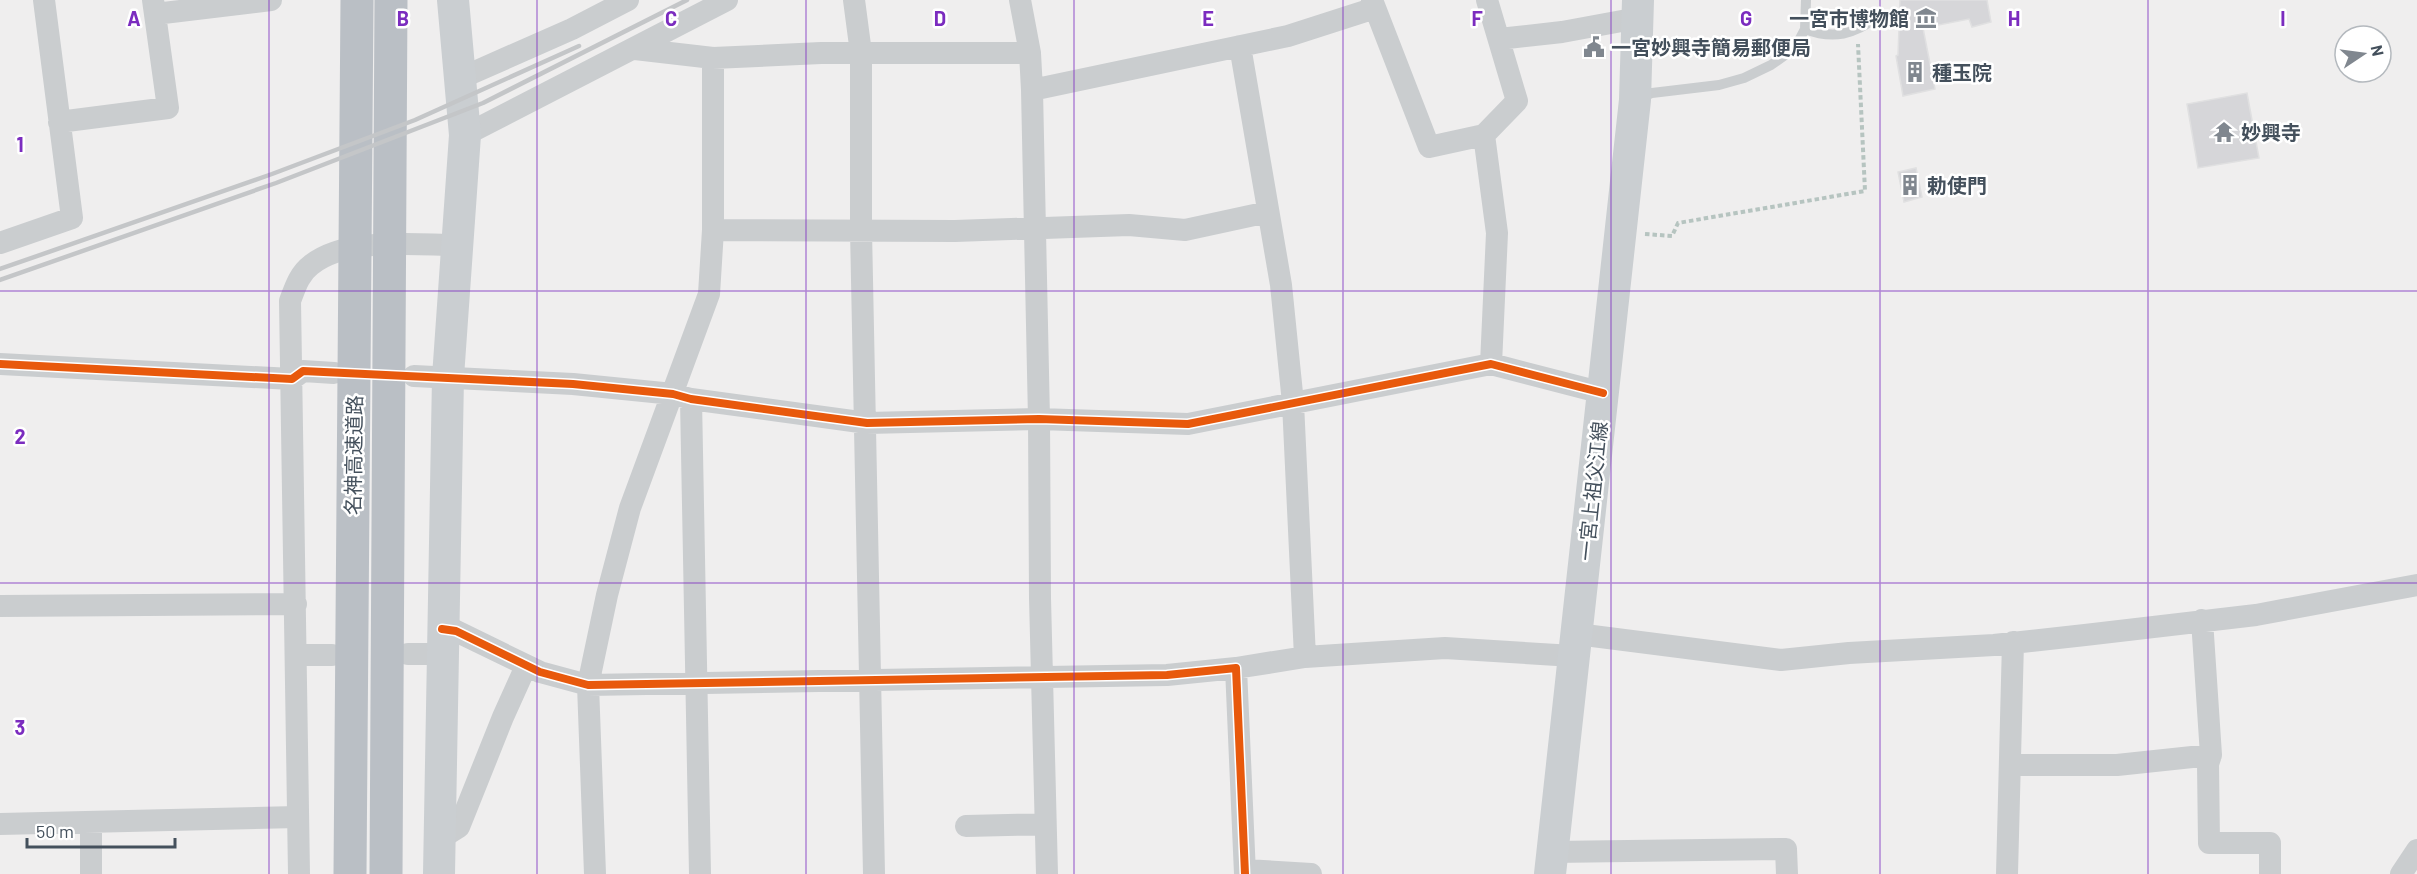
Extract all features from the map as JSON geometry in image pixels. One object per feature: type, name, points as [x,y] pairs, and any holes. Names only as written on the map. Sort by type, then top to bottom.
[{"type":"highway","name":"名神高速道路","points":[[350,874],[357,0]]},
{"type":"highway","name":"名神高速道路","points":[[386,874],[392,0]]},
{"type":"street","points":[[0,243],[72,218],[44,0]]},
{"type":"street","points":[[59,122],[168,108],[154,7],[271,0]]},
{"type":"street","points":[[439,874],[448,377],[465,135],[453,0]]},
{"type":"street","points":[[461,78],[572,29],[628,0]]},
{"type":"street","points":[[465,135],[727,0]]},
{"type":"street","points":[[854,0],[861,53],[861,230],[867,423],[874,874]]},
{"type":"street","points":[[1020,0],[1030,53],[1032,90],[1047,874]]},
{"type":"street","points":[[1032,90],[1288,36],[1374,4],[1429,147],[1484,135],[1517,101],[1487,0]]},
{"type":"street","points":[[1499,39],[1562,32],[1638,9]]},
{"type":"street","name":"一宮上祖父江線","points":[[1551,863],[1635,100],[1638,9]]},
{"type":"street","points":[[1240,46],[1281,285],[1293,403],[1305,657]]},
{"type":"street","points":[[635,49],[713,58],[861,53],[1030,53]]},
{"type":"street","points":[[595,874],[588,685],[607,595],[630,508],[682,397],[709,294],[713,230],[713,58]]},
{"type":"street","points":[[1484,135],[1497,233],[1491,364]]},
{"type":"street","points":[[713,230],[1036,228],[1129,225],[1185,230],[1268,212]]},
{"type":"street","points":[[299,874],[290,301],[296,282],[310,265],[329,254],[365,245],[457,245]]},
{"type":"street","points":[[0,364],[292,379],[303,371],[334,373]]},
{"type":"street","points":[[414,376],[573,384],[867,423],[1039,419],[1188,424],[1491,364],[1603,393]]},
{"type":"street","points":[[682,397],[697,685],[700,874]]},
{"type":"street","points":[[408,654],[442,642],[456,631],[526,666],[588,685],[697,685],[1167,675],[1236,668],[1305,657],[1445,648],[1575,645],[1781,660],[2013,642],[2256,615],[2417,585]]},
{"type":"street","points":[[0,606],[296,604]]},
{"type":"street","points":[[2202,620],[2211,755],[2208,764],[2209,843],[2270,843],[2270,874]]},
{"type":"street","points":[[2007,874],[2013,642]]},
{"type":"street","points":[[296,655],[332,655]]},
{"type":"street","points":[[440,839],[459,827],[502,717],[526,666]]},
{"type":"street","points":[[1236,668],[1246,872],[1311,874]]},
{"type":"street","points":[[2011,765],[2117,765],[2211,755]]},
{"type":"street","points":[[0,824],[298,817]]},
{"type":"street","points":[[91,823],[92,874]]},
{"type":"street","points":[[966,826],[1045,824]]},
{"type":"street","points":[[1551,863],[1786,849],[1787,874]]},
{"type":"street","points":[[2401,874],[2417,850]]},
{"type":"lane","points":[[1635,100],[1652,93],[1683,91],[1744,78],[1771,65],[1795,48],[1805,29],[1806,0]]},
{"type":"lane","points":[[1805,29],[1833,35],[1857,31],[1878,17]]},
{"type":"path","points":[[1621,232],[1671,236],[1678,223],[1865,191],[1857,31]]},
{"type":"building","points":[[1900,0],[1987,0],[1991,22],[1972,27],[1969,19],[1923,28],[1935,89],[1903,96],[1896,56],[1898,55]]},
{"type":"building","points":[[2247,93],[2259,158],[2198,168],[2187,104]]},
{"type":"building","name":"勅使門","points":[[1916,168],[1922,197],[1904,202],[1898,172]]},
{"type":"railway","points":[[0,280],[276,183],[483,103],[687,0]]},
{"type":"railway","points":[[0,269],[272,174],[415,120],[579,46]]},
{"type":"cycle path","points":[[0,364],[292,379],[303,371],[573,384],[673,394],[691,399],[867,423],[1039,419],[1188,424],[1491,364],[1603,393]]},
{"type":"cycle path","points":[[442,629],[456,631],[540,672],[588,685],[1167,675],[1236,668],[1245,874]]},
{"type":"place","name":"一宮市博物館","points":[[1926,18]]},
{"type":"place","name":"一宮妙興寺簡易郵便局","points":[[1594,47]]},
{"type":"place","name":"種玉院","points":[[1915,72]]},
{"type":"place","name":"妙興寺","points":[[2224,132]]},
{"type":"place","name":"勅使門","points":[[1910,185]]}]
